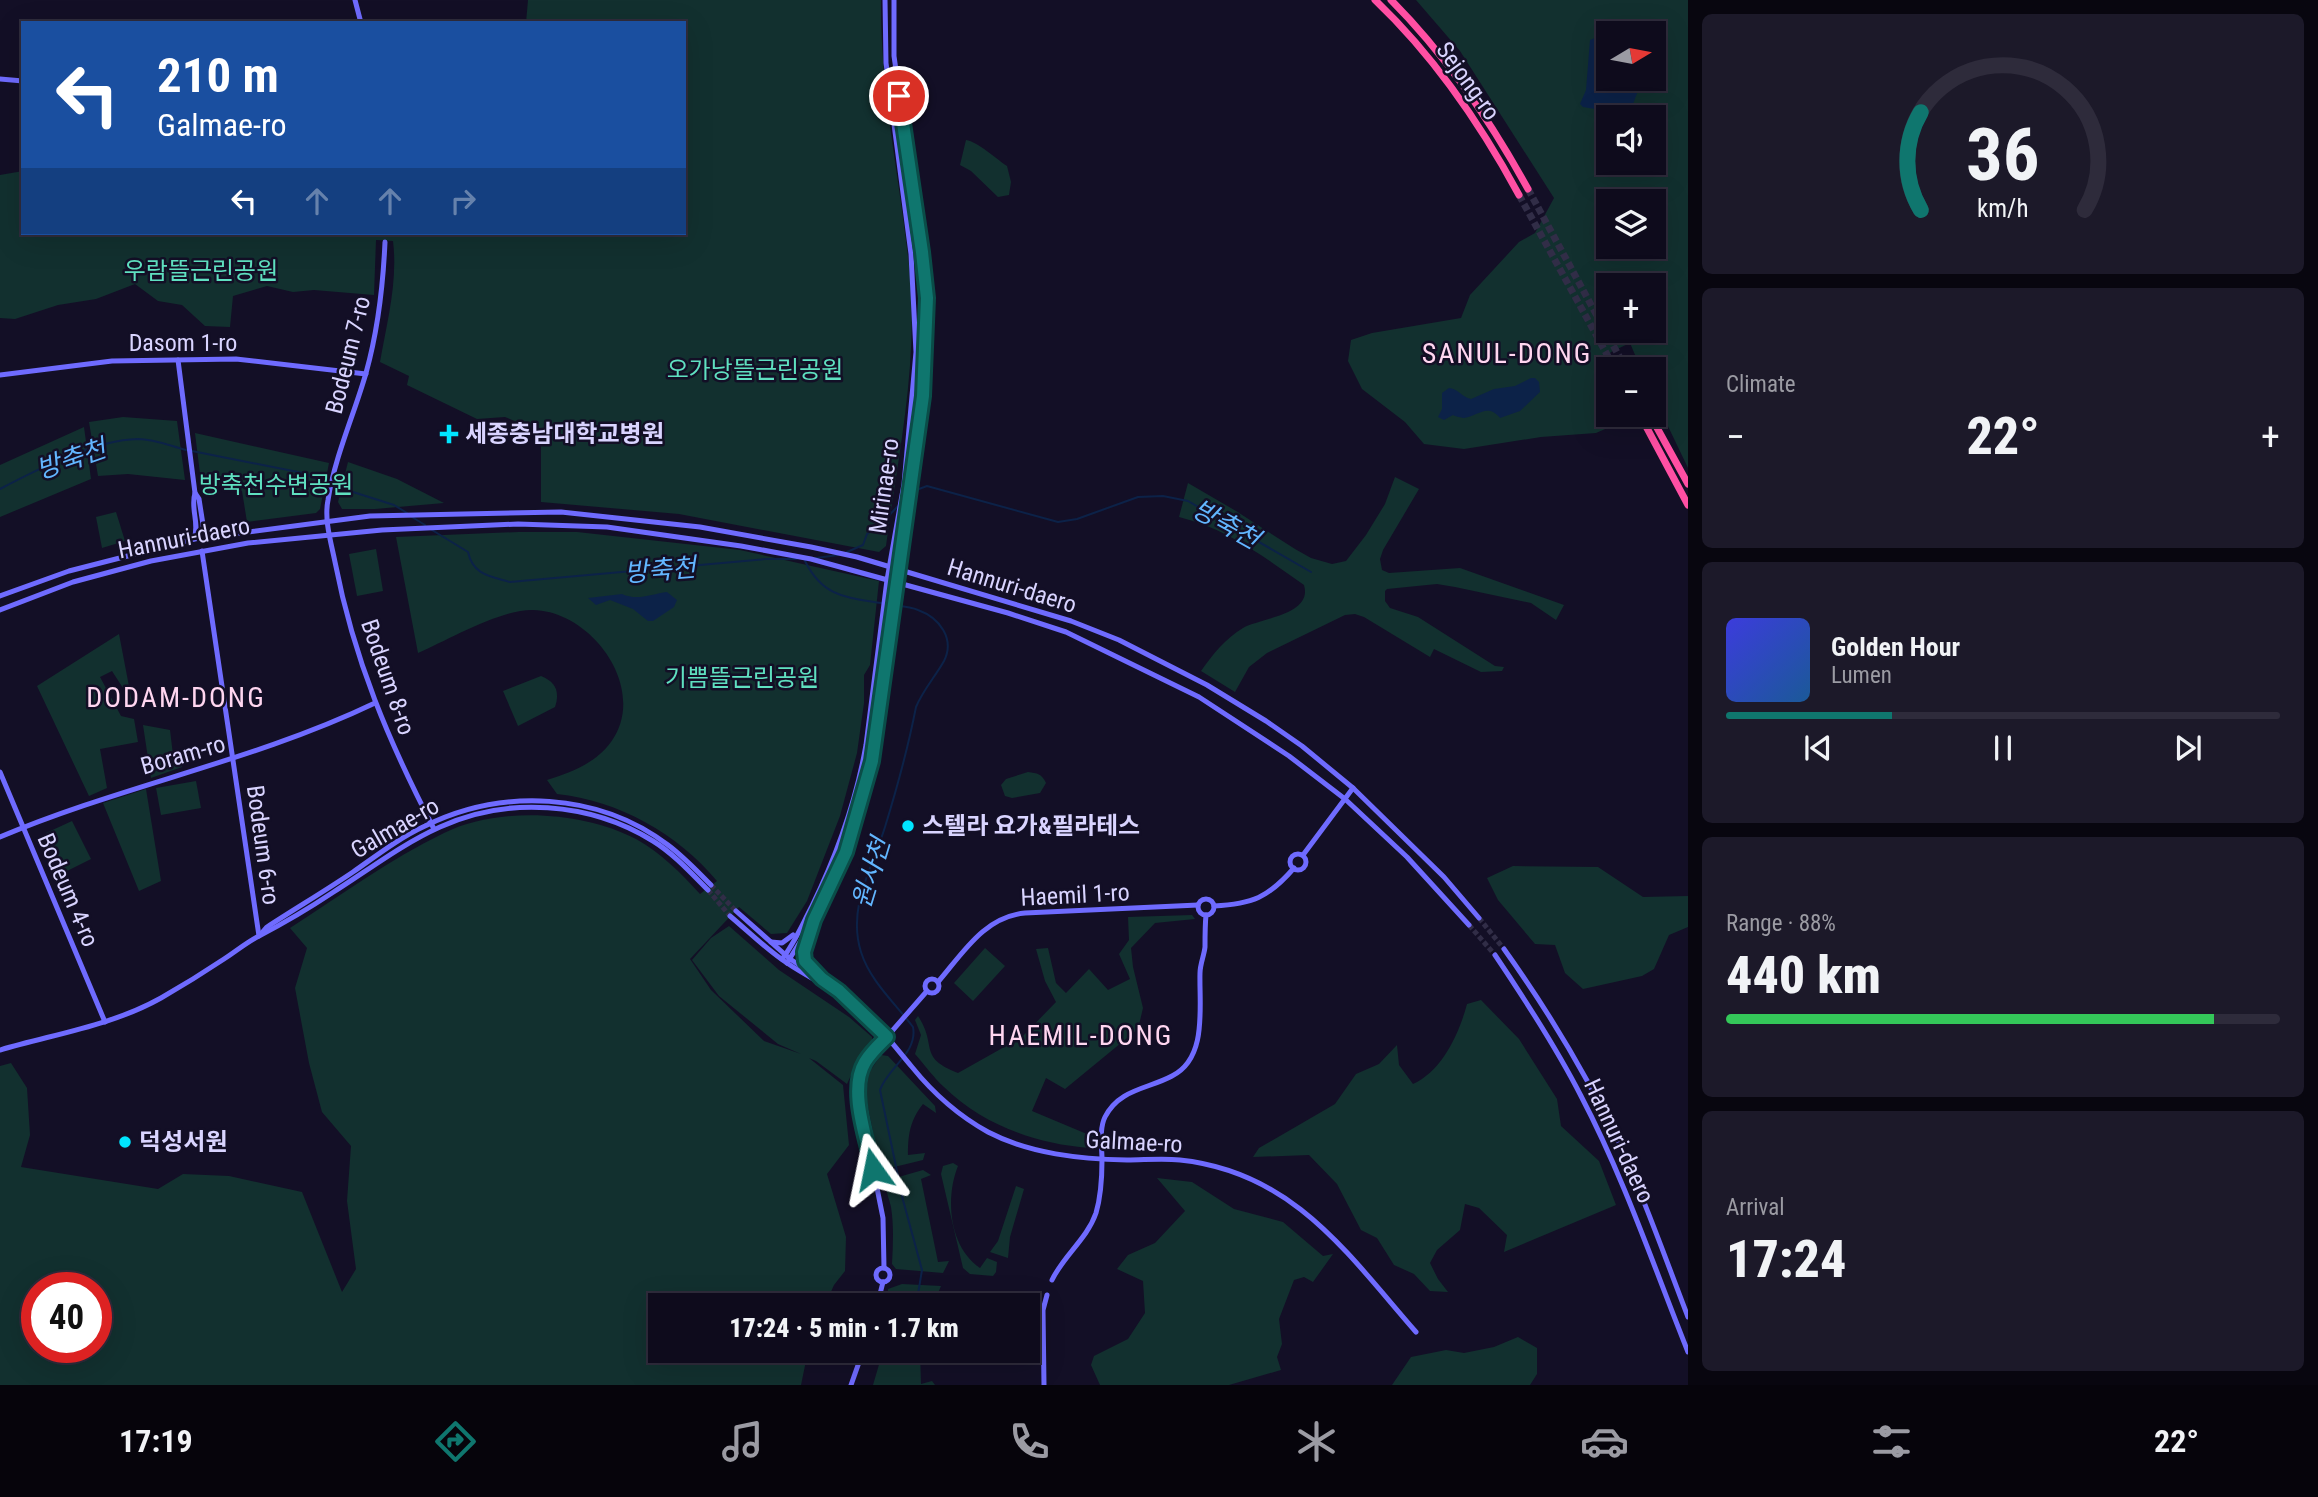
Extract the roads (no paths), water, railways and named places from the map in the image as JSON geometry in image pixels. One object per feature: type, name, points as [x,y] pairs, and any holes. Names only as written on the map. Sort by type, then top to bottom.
[{"type":"highway","name":"Sejong-ro","points":[[1375,0],[1450,85],[1475,119],[1519,195]]},
{"type":"highway","name":"Sejong-ro","points":[[1391,0],[1457,77],[1483,114],[1528,189]]},
{"type":"highway","points":[[1646,427],[1688,505]]},
{"type":"highway","points":[[1657,427],[1688,484]]},
{"type":"street","points":[[355,0],[360,21]]},
{"type":"street","name":"Mirinae-ro","points":[[786,959],[838,848],[859,783],[887,580],[904,484],[914,384],[916,316],[911,254],[887,74],[885,0]]},
{"type":"street","name":"Mirinae-ro","points":[[786,959],[814,920],[846,852],[867,780],[923,396],[927,309],[922,252],[894,56],[894,0]]},
{"type":"street","points":[[0,79],[21,81]]},
{"type":"street","name":"Bodeum 7-ro","points":[[327,521],[327,502],[333,475],[366,374],[383,286],[385,242]]},
{"type":"street","name":"Dasom 1-ro","points":[[0,375],[103,362],[236,359],[366,374]]},
{"type":"street","points":[[178,360],[194,481],[193,500],[197,530],[194,539]]},
{"type":"street","points":[[195,493],[199,499],[204,531],[210,537]]},
{"type":"street","name":"Hannuri-daero","points":[[0,596],[69,570],[194,539],[370,516],[561,512],[677,524],[858,557],[1071,621],[1129,645],[1240,704],[1302,746],[1353,788],[1444,877],[1479,918]]},
{"type":"street","points":[[327,521],[329,532]]},
{"type":"street","name":"Hannuri-daero","points":[[0,610],[110,571],[202,551],[329,532],[518,524],[572,526],[675,536],[741,546],[856,570],[1066,632],[1159,676],[1231,717],[1345,799],[1407,857],[1469,925]]},
{"type":"street","name":"Bodeum 8-ro","points":[[329,532],[341,591],[375,703],[386,732],[433,826]]},
{"type":"street","name":"Bodeum 6-ro","points":[[202,551],[259,936]]},
{"type":"street","name":"Boram-ro","points":[[0,837],[101,799],[289,740],[375,703]]},
{"type":"street","name":"Bodeum 4-ro","points":[[0,772],[105,1022]]},
{"type":"street","points":[[1303,855],[1353,788]]},
{"type":"street","name":"Galmae-ro","points":[[0,1050],[105,1022],[162,997],[202,974],[259,936],[267,927],[411,833],[496,810],[542,808],[592,814],[654,842],[709,888]]},
{"type":"street","points":[[1296,854],[1303,855],[1306,862],[1304,867],[1298,870],[1291,862],[1296,854]]},
{"type":"street","points":[[1214,906],[1240,905],[1261,897],[1274,889],[1294,868]]},
{"type":"street","points":[[1206,915],[1200,912],[1198,905],[1206,899],[1214,906]]},
{"type":"street","name":"Haemil 1-ro","points":[[938,982],[968,945],[1002,917],[1025,912],[1198,905]]},
{"type":"street","points":[[1206,915],[1212,912],[1214,906]]},
{"type":"street","name":"Galmae-ro","points":[[736,911],[786,959],[822,979],[844,997]]},
{"type":"street","points":[[1052,1280],[1060,1265],[1090,1227],[1100,1193],[1104,1120],[1114,1105],[1130,1091],[1174,1075],[1188,1061],[1198,1042],[1200,971],[1205,947],[1206,915]]},
{"type":"street","name":"Galmae-ro","points":[[730,916],[869,1017],[939,1097],[972,1122],[1002,1138],[1051,1153],[1102,1159],[1178,1160],[1233,1172],[1279,1194],[1308,1213],[1333,1236],[1416,1332]]},
{"type":"street","points":[[814,920],[804,946],[804,956],[805,961],[822,979]]},
{"type":"street","points":[[760,934],[772,942],[782,943],[790,939],[803,922]]},
{"type":"street","name":"Hannuri-daero","points":[[1504,949],[1537,994],[1566,1041],[1621,1148],[1688,1317]]},
{"type":"street","name":"Hannuri-daero","points":[[1495,955],[1526,1000],[1581,1096],[1638,1225],[1688,1352]]},
{"type":"street","points":[[928,980],[938,982],[937,992],[927,992],[925,985],[928,980]]},
{"type":"street","points":[[873,1169],[857,1089],[859,1075],[865,1062],[927,992]]},
{"type":"street","points":[[876,1183],[883,1218],[884,1268],[877,1273],[878,1279],[883,1282],[880,1293]]},
{"type":"street","points":[[1044,1385],[1043,1310],[1047,1295]]},
{"type":"street","points":[[851,1385],[859,1363]]},
{"type":"water","points":[[1596,38],[1596,91],[1638,91],[1633,104],[1596,105],[1596,109],[1580,104],[1586,90],[1590,40]]},
{"type":"water","points":[[1531,378],[1539,382],[1540,392],[1520,411],[1500,418],[1491,411],[1464,418],[1453,415],[1444,420],[1438,417],[1442,409],[1442,393],[1449,388],[1471,399],[1494,389],[1515,386]]},
{"type":"water","points":[[667,592],[677,600],[674,607],[653,621],[648,621],[633,609],[610,600],[596,605],[588,598],[622,594],[639,597]]},
{"type":"waterway","name":"방축천","points":[[0,489],[67,457],[104,444],[138,439],[186,450]]},
{"type":"waterway","name":"방축천","points":[[192,451],[303,473],[329,484]]},
{"type":"waterway","name":"방축천","points":[[334,486],[394,505],[407,513]]},
{"type":"waterway","name":"방축천","points":[[911,492],[927,486],[1058,522],[1077,519],[1138,497],[1163,496],[1188,501],[1311,572]]},
{"type":"waterway","name":"방축천","points":[[847,552],[863,545],[867,534],[898,506]]},
{"type":"waterway","name":"방축천","points":[[412,517],[425,525]]},
{"type":"waterway","name":"방축천","points":[[432,530],[468,552],[470,560],[478,570],[510,582],[766,559],[797,559]]},
{"type":"waterway","name":"방축천","points":[[816,558],[838,555]]},
{"type":"waterway","name":"원사천","points":[[805,561],[827,589],[846,597],[881,603]]},
{"type":"waterway","name":"원사천","points":[[886,604],[918,610],[933,618],[943,630],[948,645],[944,661],[916,707],[898,783],[863,888],[857,919],[861,952],[870,973],[913,1027],[911,1045],[880,1090],[903,1200],[922,1270],[918,1293]]},
{"type":"tunnel","points":[[1528,189],[1619,357]]},
{"type":"tunnel","points":[[1519,195],[1608,357]]},
{"type":"tunnel","points":[[711,885],[736,911]]},
{"type":"tunnel","points":[[708,890],[730,916]]},
{"type":"tunnel","points":[[1479,918],[1504,949]]},
{"type":"tunnel","points":[[1469,925],[1495,955]]},
{"type":"place","name":"세종충남대학교병원","points":[[449,434]]},
{"type":"place","name":"스텔라 요가&필라테스","points":[[908,826]]},
{"type":"place","name":"덕성서원","points":[[125,1142]]},
{"type":"district","name":"SANUL-DONG","points":[[1507,353]]},
{"type":"district","name":"DODAM-DONG","points":[[176,697]]},
{"type":"district","name":"HAEMIL-DONG","points":[[1081,1035]]},
{"type":"park label","name":"우람뜰근린공원","points":[[201,271]]},
{"type":"park label","name":"오가낭뜰근린공원","points":[[755,370]]},
{"type":"park label","name":"방축천수변공원","points":[[276,485]]},
{"type":"park label","name":"기쁨뜰근린공원","points":[[742,678]]}]
